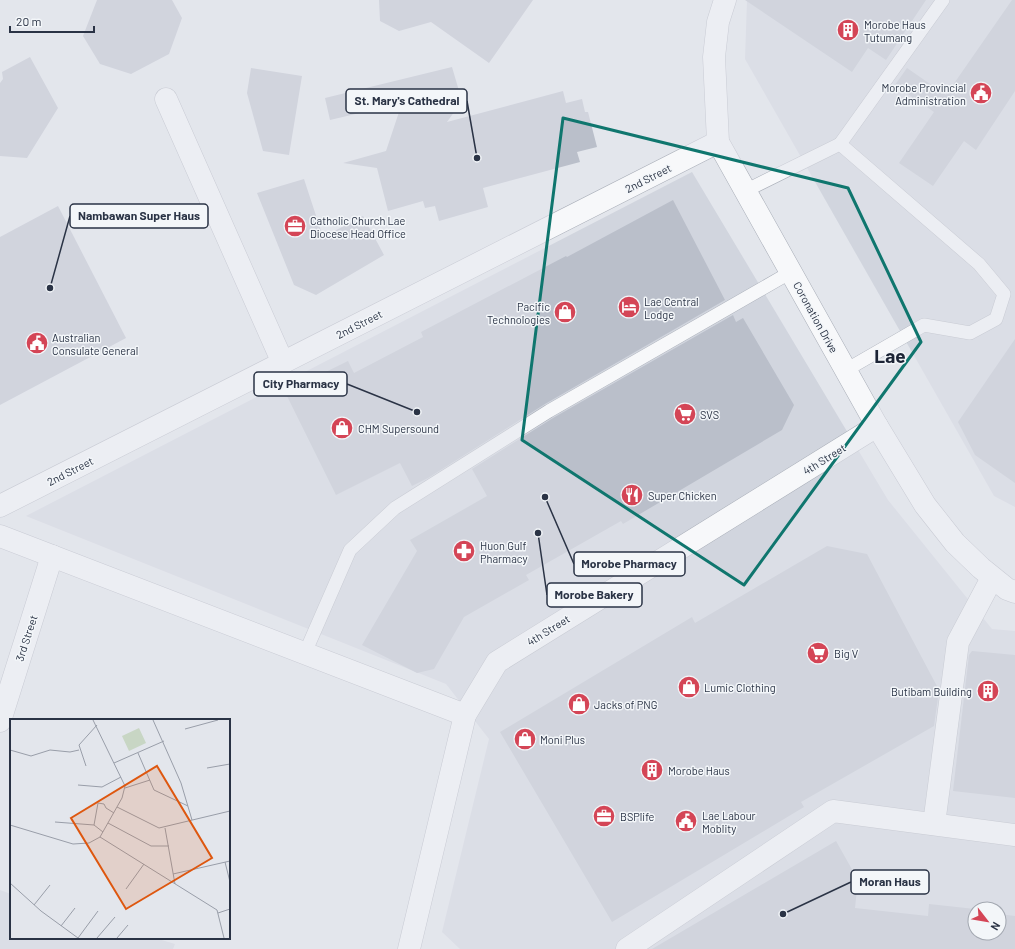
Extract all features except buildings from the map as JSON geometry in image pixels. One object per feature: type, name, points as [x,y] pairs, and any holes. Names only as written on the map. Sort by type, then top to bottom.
[{"type":"street","name":"Coronation Drive","points":[[725,0],[718,22],[714,58],[718,142],[877,426],[925,505],[955,543],[980,568],[1007,589],[1015,592]]},
{"type":"street","points":[[166,99],[283,363]]},
{"type":"street","name":"2nd Street","points":[[0,506],[718,142]]},
{"type":"street","name":"4th Street","points":[[409,949],[466,715],[497,662],[877,426]]},
{"type":"street","points":[[0,536],[466,715]]},
{"type":"street","name":"3rd Street","points":[[0,721],[52,556]]},
{"type":"street","points":[[934,824],[958,642],[992,578]]},
{"type":"street","points":[[627,949],[833,811],[1015,835]]},
{"type":"lane","points":[[745,191],[840,144],[942,0]]},
{"type":"lane","points":[[840,144],[978,264],[1004,294],[996,319],[970,333],[924,325],[846,370]]},
{"type":"lane","points":[[305,653],[350,550],[395,508],[549,411],[791,272]]},
{"type":"highlighted area","points":[[563,118],[848,188],[921,342],[744,585],[522,440]]},
{"type":"shaded area","points":[[747,0],[1015,0],[1015,507],[994,496],[745,59]]},
{"type":"shaded area","points":[[692,172],[888,500],[992,629],[1015,631],[1015,949],[460,949],[442,932],[489,739],[446,684],[26,516]]},
{"type":"shaded area","points":[[0,890],[10,894],[10,939],[158,939],[175,944],[173,949],[0,949]]},
{"type":"place","name":"Morobe Haus Tutumang","points":[[848,30]]},
{"type":"place","name":"Morobe Provincial Administration","points":[[981,93]]},
{"type":"place","name":"St. Mary's Cathedral","points":[[477,158]]},
{"type":"place","name":"Catholic Church Lae Diocese Head Office","points":[[295,226]]},
{"type":"place","name":"Nambawan Super Haus","points":[[50,288]]},
{"type":"place","name":"Lae Central Lodge","points":[[629,307]]},
{"type":"place","name":"Pacific Technologies","points":[[565,312]]},
{"type":"place","name":"Australian Consulate General","points":[[37,343]]},
{"type":"place","name":"City Pharmacy","points":[[417,412]]},
{"type":"place","name":"SVS","points":[[685,414]]},
{"type":"place","name":"CHM Supersound","points":[[342,428]]},
{"type":"place","name":"Super Chicken","points":[[632,495]]},
{"type":"place","name":"Morobe Pharmacy","points":[[545,497]]},
{"type":"place","name":"Morobe Bakery","points":[[538,533]]},
{"type":"place","name":"Huon Gulf Pharmacy","points":[[464,551]]},
{"type":"place","name":"Big V","points":[[818,653]]},
{"type":"place","name":"Lumic Clothing","points":[[689,687]]},
{"type":"place","name":"Butibam Building","points":[[988,691]]},
{"type":"place","name":"Jacks of PNG","points":[[579,704]]},
{"type":"place","name":"Moni Plus","points":[[525,739]]},
{"type":"place","name":"Morobe Haus","points":[[652,770]]},
{"type":"place","name":"BSPlife","points":[[604,816]]},
{"type":"place","name":"Lae Labour Moblity","points":[[686,821]]},
{"type":"place","name":"Moran Haus","points":[[783,914]]},
{"type":"district","name":"Lae","points":[[890,355]]}]
